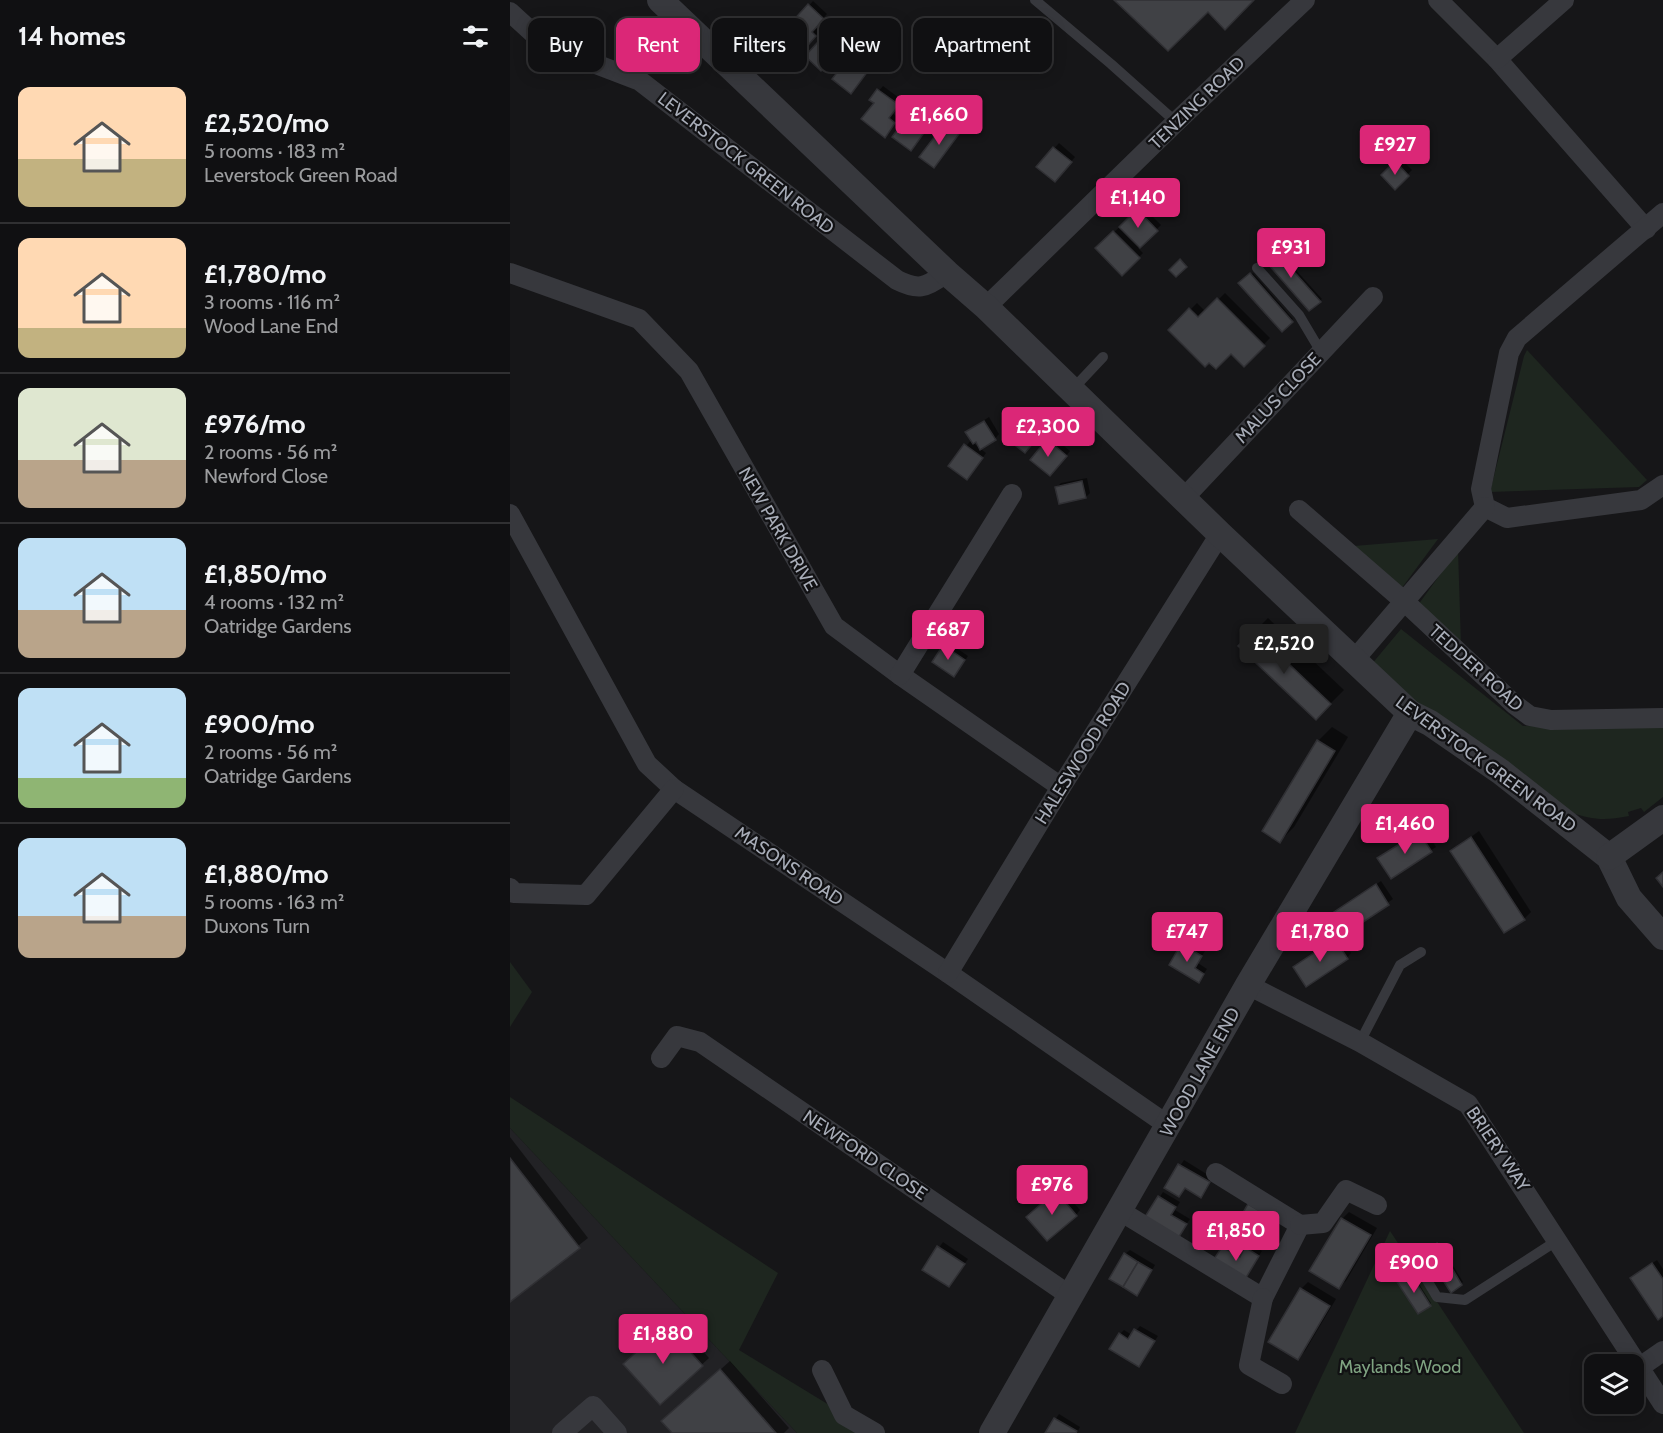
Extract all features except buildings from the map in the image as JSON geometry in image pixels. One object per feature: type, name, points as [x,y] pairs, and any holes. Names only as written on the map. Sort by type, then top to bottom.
[{"type":"street","name":"LEVERSTOCK GREEN ROAD","points":[[660,0],[947,273],[986,307],[1071,392],[1410,713],[1430,723],[1501,772],[1609,857]]},
{"type":"street","name":"TENZING ROAD","points":[[986,307],[1305,0]]},
{"type":"street","points":[[1438,0],[1497,59],[1646,229]]},
{"type":"street","points":[[1497,59],[1564,0]]},
{"type":"street","name":"LEVERSTOCK GREEN ROAD","points":[[510,12],[546,45],[640,81],[897,280],[913,288],[925,287],[947,273]]},
{"type":"street","points":[[1485,507],[1481,489],[1509,353],[1517,338],[1663,213]]},
{"type":"street","name":"NEW PARK DRIVE","points":[[510,273],[639,319],[688,371],[834,626],[1061,787]]},
{"type":"street","name":"MALUS CLOSE","points":[[1184,499],[1373,297]]},
{"type":"street","points":[[1485,507],[1507,518],[1641,500],[1663,485]]},
{"type":"street","points":[[900,675],[1012,494]]},
{"type":"street","points":[[1354,660],[1485,507]]},
{"type":"street","name":"TEDDER ROAD","points":[[1299,510],[1405,602],[1514,704],[1530,716],[1551,720],[1663,718]]},
{"type":"street","name":"MASONS ROAD","points":[[510,514],[647,764],[674,789],[948,973],[1169,1126]]},
{"type":"street","name":"HALESWOOD ROAD","points":[[948,973],[1061,787],[1220,534]]},
{"type":"street","name":"WOOD LANE END","points":[[992,1433],[1072,1297],[1248,985],[1410,713]]},
{"type":"street","points":[[510,888],[514,893],[586,895],[674,789]]},
{"type":"street","points":[[1663,818],[1609,857],[1629,898],[1663,937]]},
{"type":"street","name":"BRIERY WAY","points":[[1248,985],[1360,1042],[1468,1104],[1632,1354]]},
{"type":"street","name":"NEWFORD CLOSE","points":[[661,1058],[677,1036],[700,1042],[1072,1297]]},
{"type":"street","points":[[1216,1173],[1300,1225],[1323,1223],[1346,1190],[1377,1205]]},
{"type":"street","points":[[1120,1211],[1263,1298]]},
{"type":"street","points":[[1282,1384],[1249,1365],[1263,1298],[1300,1225]]},
{"type":"street","points":[[1644,1364],[1663,1351]]},
{"type":"street","points":[[822,1370],[844,1414],[875,1433]]},
{"type":"street","name":"BRIERY WAY","points":[[1644,1373],[1663,1404]]},
{"type":"street","points":[[562,1433],[593,1406],[617,1433]]},
{"type":"lane","points":[[1035,0],[1176,122]]},
{"type":"lane","points":[[1257,268],[1299,315],[1321,352]]},
{"type":"lane","points":[[1071,392],[1103,357]]},
{"type":"lane","points":[[1360,1042],[1400,965],[1421,952]]},
{"type":"lane","points":[[1416,1262],[1437,1297],[1465,1300],[1558,1239]]},
{"type":"shaded area","points":[[510,1128],[797,1433],[510,1433]]},
{"type":"green space","points":[[1527,350],[1647,480],[1639,487],[1490,492]]},
{"type":"green space","points":[[1438,539],[1401,589],[1354,546]]},
{"type":"green space","points":[[1458,550],[1461,646],[1418,605]]},
{"type":"green space","points":[[1401,629],[1523,726],[1663,727],[1663,797],[1644,812],[1641,808],[1628,812],[1629,816],[1620,818],[1599,819],[1569,812],[1410,705],[1371,665]]},
{"type":"green space","points":[[510,962],[532,992],[510,1027]]},
{"type":"green space","points":[[510,1097],[778,1273],[739,1350],[875,1433],[797,1433],[510,1128]]},
{"type":"green space","name":"Maylands Wood","points":[[1390,1231],[1524,1433],[1295,1433]]}]
